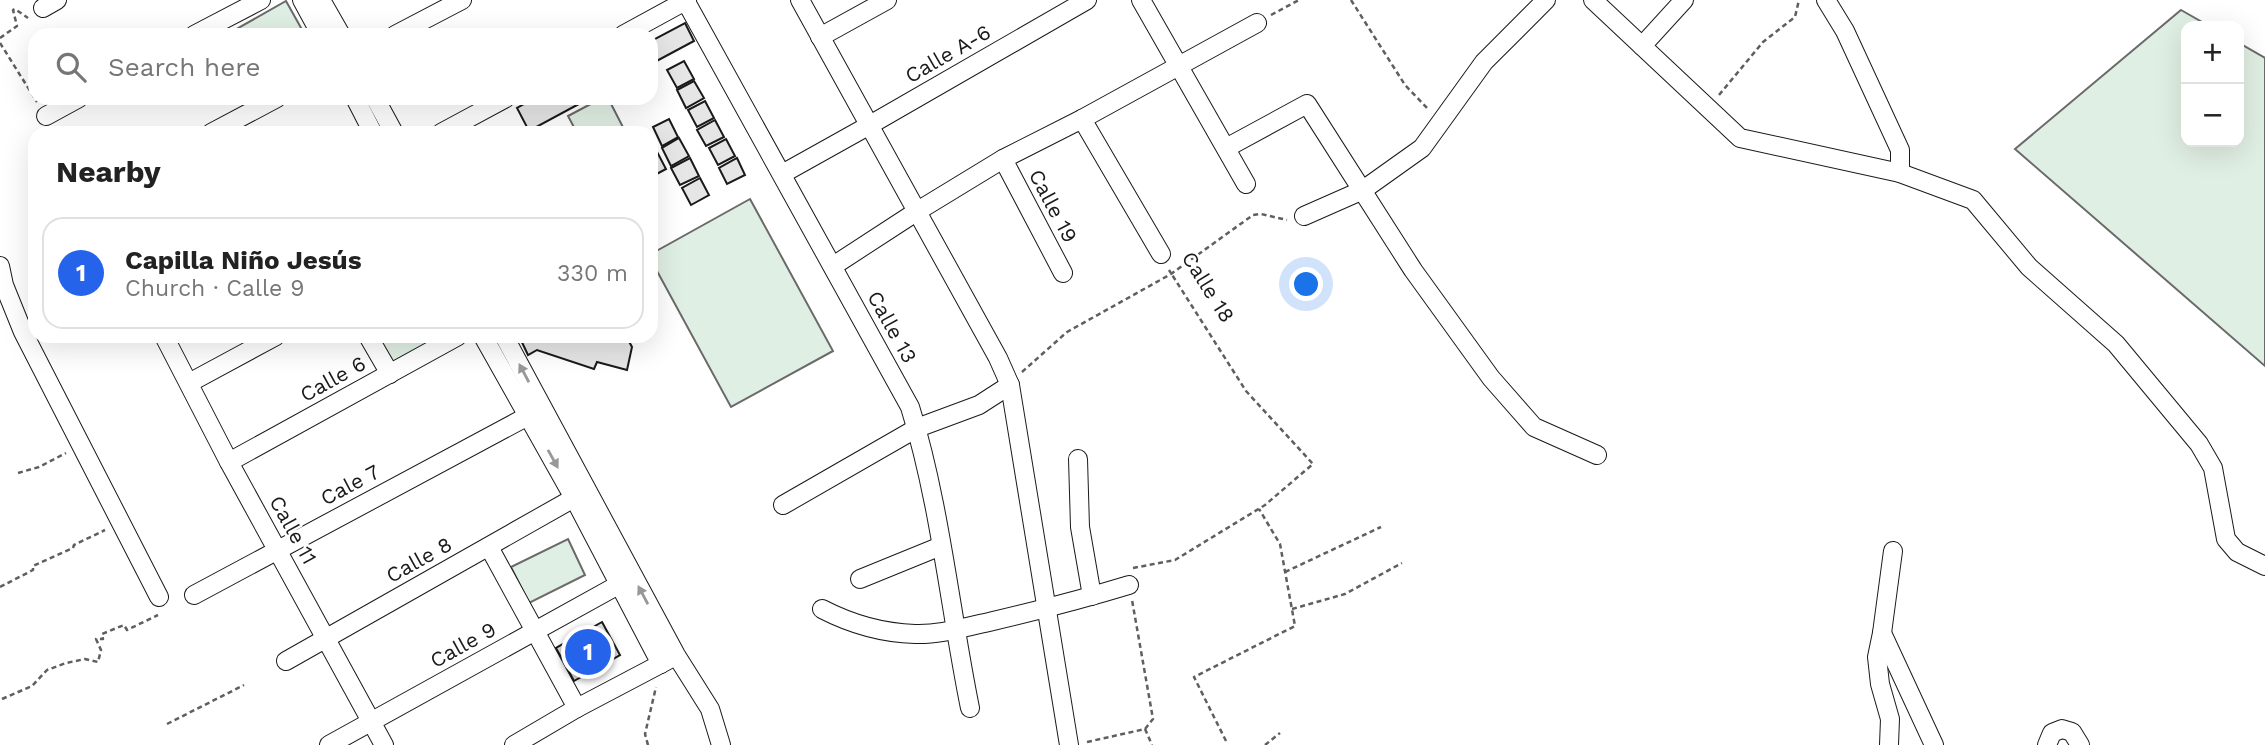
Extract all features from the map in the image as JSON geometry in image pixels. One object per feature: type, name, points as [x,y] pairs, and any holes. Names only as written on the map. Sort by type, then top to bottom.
[{"type":"street","points":[[210,28],[261,0]]},
{"type":"street","points":[[302,0],[317,28]]},
{"type":"street","points":[[321,0],[337,28]]},
{"type":"street","points":[[405,28],[439,5],[462,0]]},
{"type":"street","points":[[636,28],[686,0]]},
{"type":"street","name":"Calle 13","points":[[686,0],[911,407],[941,546],[970,708]]},
{"type":"street","points":[[800,0],[998,358],[1010,385],[1069,745]]},
{"type":"street","points":[[820,37],[887,0]]},
{"type":"street","name":"Calle A-6","points":[[782,174],[1087,0]]},
{"type":"street","points":[[1141,0],[1246,184]]},
{"type":"street","points":[[1304,216],[1363,190],[1422,148],[1484,62],[1546,0]]},
{"type":"street","points":[[1593,0],[1740,138],[1900,173],[1973,200],[2029,267],[2116,344],[2199,443],[2213,468],[2226,539],[2237,552],[2265,566]]},
{"type":"street","points":[[1642,47],[1684,0]]},
{"type":"street","points":[[1826,0],[1845,31],[1899,150],[1900,173]]},
{"type":"street","points":[[833,266],[1003,159],[1257,23]]},
{"type":"street","points":[[1226,148],[1307,104],[1413,270],[1491,378],[1534,427],[1597,454]]},
{"type":"street","points":[[46,116],[66,105]]},
{"type":"street","points":[[359,105],[369,126]]},
{"type":"street","points":[[379,105],[390,126]]},
{"type":"street","points":[[454,126],[493,105]]},
{"type":"street","points":[[220,126],[244,106]]},
{"type":"street","name":"Calle 18","points":[[1082,119],[1161,254]]},
{"type":"street","name":"Calle 19","points":[[1003,159],[1063,274]]},
{"type":"street","points":[[0,266],[4,285],[28,342]]},
{"type":"street","points":[[28,343],[161,605]]},
{"type":"street","name":"Calle 11","points":[[168,343],[229,462],[384,745]]},
{"type":"street","points":[[189,383],[263,343]]},
{"type":"street","points":[[372,343],[390,374]]},
{"type":"street","name":"Calle 6","points":[[229,462],[445,343]]},
{"type":"street","points":[[487,343],[620,584],[668,660],[710,709],[721,745]]},
{"type":"street","points":[[508,343],[668,660]]},
{"type":"street","points":[[783,505],[917,428],[979,405],[1010,385]]},
{"type":"street","name":"Cale 7","points":[[194,595],[528,416]]},
{"type":"street","points":[[1078,459],[1080,527],[1092,596]]},
{"type":"street","name":"Calle 8","points":[[286,661],[574,498]]},
{"type":"street","points":[[860,579],[941,546]]},
{"type":"street","points":[[489,547],[577,708]]},
{"type":"street","points":[[1889,745],[1890,719],[1880,684],[1877,657],[1893,551]]},
{"type":"street","name":"Calle 9","points":[[328,745],[620,584]]},
{"type":"street","points":[[822,609],[856,624],[891,632],[917,634],[954,629],[1045,609],[1129,585]]},
{"type":"street","points":[[1882,633],[1934,745]]},
{"type":"street","points":[[514,745],[668,660]]},
{"type":"street","points":[[2047,745],[2052,733],[2062,729],[2072,732],[2080,745]]},
{"type":"path","points":[[1257,23],[1299,0]]},
{"type":"path","points":[[1351,0],[1405,86],[1440,121]]},
{"type":"path","points":[[1708,108],[1763,42],[1795,17],[1799,0]]},
{"type":"path","points":[[28,86],[0,40],[16,26],[13,10],[27,18],[44,8]]},
{"type":"path","points":[[39,105],[46,116]]},
{"type":"path","points":[[1010,385],[1033,359],[1067,332],[1171,274],[1253,215],[1261,214],[1293,221],[1304,216]]},
{"type":"path","name":"Calle 18","points":[[1161,254],[1246,391],[1314,464],[1259,509]]},
{"type":"path","points":[[18,473],[39,467],[80,446]]},
{"type":"path","points":[[1076,745],[1145,729],[1153,719],[1126,569],[1175,560],[1259,509],[1280,544],[1295,626],[1194,677],[1226,741]]},
{"type":"path","points":[[0,587],[33,570],[33,566],[120,523]]},
{"type":"path","points":[[1285,572],[1381,527]]},
{"type":"path","points":[[1292,609],[1345,594],[1402,563]]},
{"type":"path","points":[[2,699],[32,686],[47,670],[85,659],[98,663],[102,650],[96,639],[103,639],[102,634],[124,625],[127,630],[161,605]]},
{"type":"path","points":[[648,745],[645,734],[668,660]]},
{"type":"path","points":[[167,724],[244,685]]},
{"type":"path","points":[[1145,729],[1152,745]]},
{"type":"path","points":[[1265,745],[1280,733]]},
{"type":"green space","points":[[286,1],[301,28],[238,28]]},
{"type":"green space","points":[[2181,10],[2200,21],[2181,21],[2181,147],[2244,147],[2244,46],[2265,58],[2265,366],[2015,149]]},
{"type":"green space","points":[[589,105],[612,105],[622,126],[573,126],[568,116]]},
{"type":"green space","points":[[750,199],[833,351],[731,407],[658,273],[658,250]]},
{"type":"green space","points":[[381,343],[430,343],[392,364]]},
{"type":"green space","points":[[568,539],[585,575],[529,603],[511,567]]},
{"type":"building","points":[[685,23],[694,41],[658,60],[658,37]]},
{"type":"building","points":[[684,61],[694,79],[677,88],[667,70]]},
{"type":"building","points":[[694,81],[704,98],[686,108],[677,90]]},
{"type":"building","points":[[705,101],[714,118],[697,127],[688,110]]},
{"type":"building","points":[[522,105],[577,105],[538,126],[526,126],[517,108]]},
{"type":"building","points":[[669,119],[678,137],[662,146],[658,138],[658,126],[655,126]]},
{"type":"building","points":[[715,120],[724,137],[706,146],[697,130]]},
{"type":"building","points":[[679,138],[689,156],[671,166],[662,148]]},
{"type":"building","points":[[726,139],[735,156],[718,165],[709,148]]},
{"type":"building","points":[[658,154],[666,169],[658,173]]},
{"type":"building","points":[[690,158],[699,176],[680,185],[671,168]]},
{"type":"building","points":[[737,158],[745,175],[727,184],[719,168]]},
{"type":"building","points":[[700,178],[709,195],[691,205],[682,188]]},
{"type":"building","points":[[522,343],[630,343],[632,347],[627,370],[597,362],[594,369],[537,350],[528,355]]},
{"type":"building","points":[[602,622],[620,655],[574,681],[556,648]]},
{"type":"place","name":"Capilla Niño Jesús","points":[[588,652]]}]
